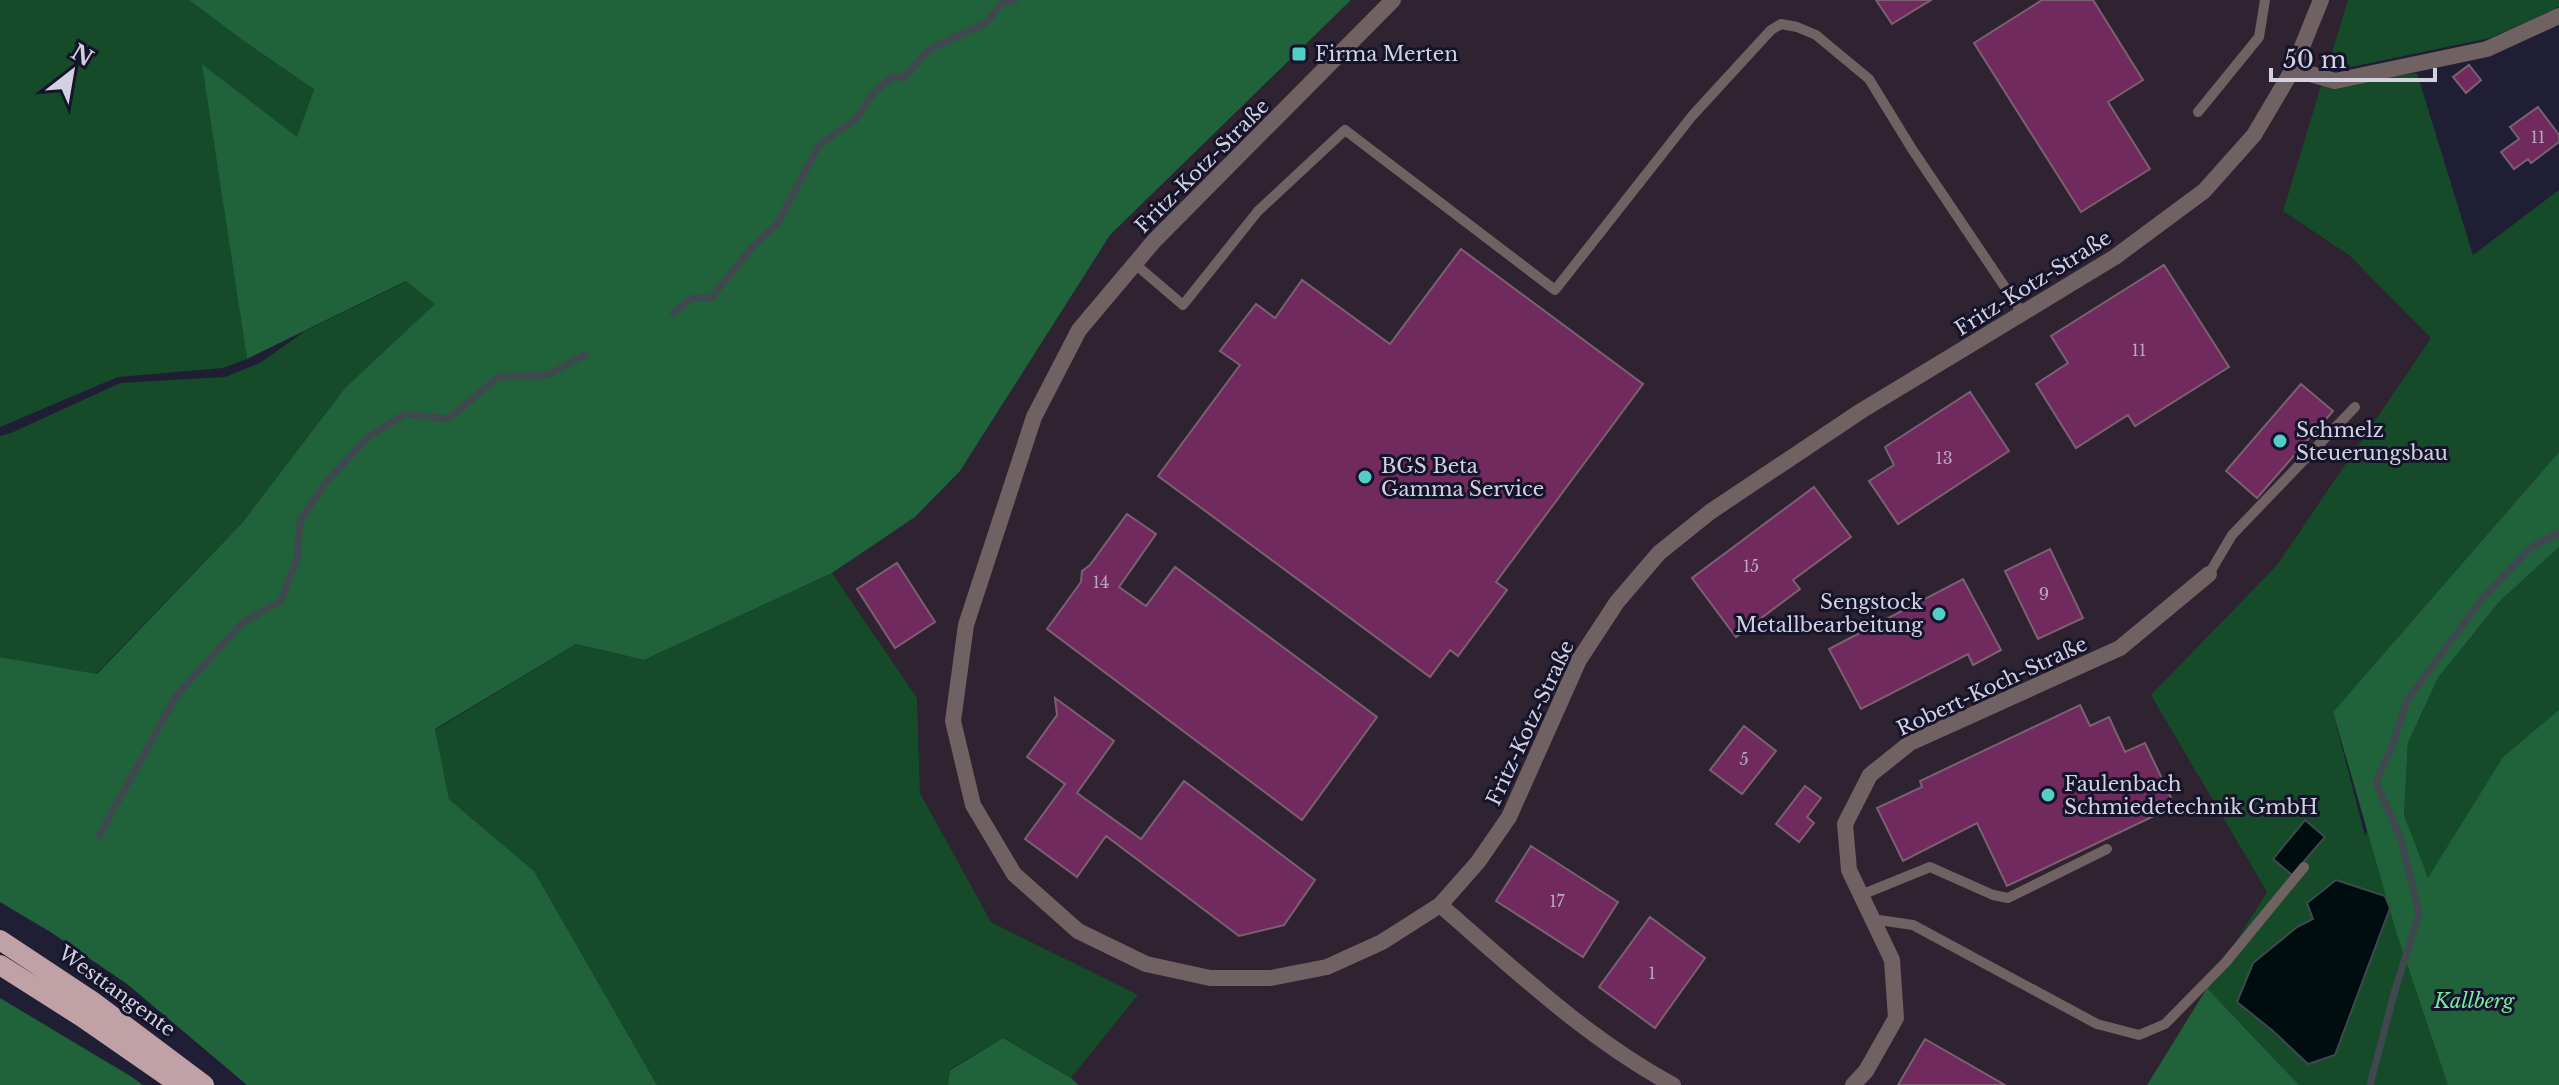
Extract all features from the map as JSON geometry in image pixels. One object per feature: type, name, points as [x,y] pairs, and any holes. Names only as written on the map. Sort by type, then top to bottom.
[{"type":"main road","name":"Westtangente","points":[[0,940],[92,1001],[204,1085]]},
{"type":"main road","name":"Westtangente","points":[[0,965],[180,1085]]},
{"type":"street","name":"Fritz-Kotz-Straße","points":[[1393,0],[1154,241],[1079,330],[1034,417],[966,625],[953,721],[973,805],[1014,874],[1078,931],[1146,964],[1210,978],[1271,978],[1327,967],[1382,942],[1440,905],[1478,862],[1509,817],[1579,660],[1617,602],[1659,553],[1710,512],[1861,411],[2115,257],[2204,191],[2254,135],[2293,69],[2321,0]]},
{"type":"street","points":[[2293,69],[2335,81],[2487,49],[2559,16]]},
{"type":"street","name":"Robert-Koch-Straße","points":[[1853,1085],[1866,1071],[1896,1018],[1892,960],[1849,870],[1845,824],[1870,775],[1910,743],[2120,648],[2209,574]]},
{"type":"street","points":[[1440,905],[1562,1010],[1632,1063],[1673,1085]]},
{"type":"lane","points":[[2198,112],[2259,37],[2265,0]]},
{"type":"lane","points":[[1135,264],[1183,305],[1258,211],[1345,130],[1555,290],[1692,116],[1771,30],[1781,24],[1816,35],[1869,79],[1912,149],[2023,314]]},
{"type":"lane","points":[[2209,574],[2232,535],[2355,407]]},
{"type":"lane","points":[[1861,895],[1930,867],[1993,895],[2008,898],[2107,849]]},
{"type":"lane","points":[[1872,919],[1913,925],[2097,1024],[2139,1035],[2165,1024],[2206,983],[2304,867]]},
{"type":"shaded area","points":[[1351,0],[2348,0],[2283,211],[2350,256],[2432,337],[2277,565],[2152,695],[2267,892],[2147,1085],[1079,1085],[1071,1078],[1138,995],[991,922],[920,793],[917,698],[832,573],[915,517],[960,471],[1110,235]]},
{"type":"shaded area","points":[[2305,820],[2325,837],[2292,875],[2273,859]]},
{"type":"shaded area","points":[[2336,880],[2385,896],[2390,908],[2335,1055],[2308,1064],[2237,1002],[2253,963],[2297,927],[2313,919],[2307,903]]},
{"type":"green space","points":[[0,0],[189,0],[314,88],[298,138],[203,65],[247,359],[223,368],[118,377],[0,427]]},
{"type":"green space","points":[[189,0],[1351,0],[1110,235],[960,471],[915,517],[832,573],[644,660],[576,644],[435,729],[449,799],[534,871],[657,1085],[247,1085],[127,984],[0,902],[0,657],[97,674],[242,523],[345,388],[435,304],[406,281],[247,359],[202,64],[297,137],[314,89]]},
{"type":"green space","points":[[2348,0],[2559,0],[2559,7],[2490,38],[2341,69],[2328,65]]},
{"type":"green space","name":"Kallberg","points":[[2417,73],[2473,255],[2559,190],[2559,452],[2333,712],[2365,836],[2368,829],[2410,832],[2404,815],[2408,743],[2438,678],[2499,602],[2559,547],[2559,1085],[2299,1085],[2207,988],[2267,892],[2151,695],[2277,565],[2431,338],[2350,256],[2283,211],[2321,86]]},
{"type":"green space","points":[[407,281],[436,304],[345,388],[242,523],[96,674],[0,657],[0,436],[120,383],[225,377],[260,363],[305,331]]},
{"type":"green space","name":"Kallberg","points":[[2559,452],[2559,547],[2499,602],[2438,678],[2408,743],[2404,815],[2428,878],[2503,757],[2559,710],[2559,1085],[2448,1085],[2396,931],[2333,712]]},
{"type":"green space","points":[[832,573],[917,698],[920,793],[991,922],[1138,995],[1071,1078],[1003,1038],[950,1069],[948,1085],[657,1085],[534,871],[449,799],[435,730],[576,644],[644,660]]},
{"type":"green space","points":[[2207,988],[2299,1085],[2147,1085]]},
{"type":"green space","points":[[0,998],[132,1077],[143,1085],[0,1085]]},
{"type":"green space","points":[[1003,1038],[1079,1085],[948,1085],[950,1070]]},
{"type":"building","points":[[1876,0],[1931,0],[1892,24]]},
{"type":"building","points":[[2042,0],[2093,0],[2143,80],[2108,102],[2150,169],[2081,212],[1974,43]]},
{"type":"building","points":[[2469,65],[2481,80],[2466,93],[2453,77]]},
{"type":"building","points":[[2538,107],[2559,135],[2559,142],[2531,163],[2528,159],[2514,169],[2501,152],[2519,139],[2510,127]]},
{"type":"building","name":"BGS Beta Gamma Service","points":[[1461,249],[1643,384],[1496,582],[1507,590],[1458,656],[1450,650],[1430,677],[1158,476],[1240,365],[1220,351],[1256,304],[1275,318],[1302,280],[1390,344]]},
{"type":"building","points":[[2164,265],[2229,367],[2135,426],[2128,415],[2076,448],[2036,384],[2068,363],[2051,336]]},
{"type":"building","name":"Schmelz Steuerungsbau","points":[[2301,384],[2333,411],[2257,498],[2226,471]]},
{"type":"building","points":[[1970,392],[2009,451],[1898,524],[1869,481],[1894,465],[1885,447]]},
{"type":"building","points":[[1814,487],[1851,537],[1793,580],[1800,589],[1736,637],[1692,578]]},
{"type":"building","points":[[1127,514],[1156,534],[1119,587],[1146,606],[1175,567],[1377,717],[1302,820],[1047,629],[1081,582],[1082,571],[1090,565]]},
{"type":"building","points":[[2050,549],[2083,618],[2038,639],[2005,571]]},
{"type":"building","points":[[897,563],[935,622],[895,648],[857,589]]},
{"type":"building","name":"Sengstock Metallbearbeitung","points":[[1963,579],[2001,650],[1973,665],[1968,654],[1861,709],[1829,649]]},
{"type":"building","points":[[1055,698],[1114,741],[1077,793],[1141,839],[1184,781],[1315,880],[1284,925],[1239,936],[1106,836],[1077,877],[1025,839],[1065,784],[1027,757],[1057,715]]},
{"type":"building","name":"Faulenbach Schmiedetechnik GmbH","points":[[2080,705],[2090,726],[2109,717],[2125,752],[2145,743],[2175,806],[2007,886],[1977,823],[1903,861],[1877,808],[1922,787],[1920,781]]},
{"type":"building","points":[[1744,726],[1776,751],[1742,794],[1710,770]]},
{"type":"building","points":[[1805,786],[1821,798],[1807,817],[1814,823],[1799,842],[1776,824]]},
{"type":"building","points":[[1531,846],[1618,902],[1583,957],[1496,901]]},
{"type":"building","points":[[1650,917],[1705,958],[1655,1028],[1599,987]]},
{"type":"building","points":[[1925,1039],[2005,1085],[1898,1085]]},
{"type":"waterway","points":[[673,313],[692,298],[711,298],[752,247],[777,224],[819,145],[856,119],[875,91],[894,76],[904,78],[928,50],[986,23],[1001,4],[1015,0]]},
{"type":"waterway","points":[[99,836],[176,696],[242,623],[281,601],[297,559],[300,520],[327,481],[368,437],[405,414],[448,419],[498,377],[547,375],[585,355]]},
{"type":"waterway","points":[[2370,1085],[2419,914],[2400,836],[2376,783],[2407,700],[2482,599],[2531,547],[2559,533]]},
{"type":"place","name":"Firma Merten","points":[[1299,54]]},
{"type":"place","name":"Schmelz Steuerungsbau","points":[[2280,441]]},
{"type":"place","name":"BGS Beta Gamma Service","points":[[1365,477]]},
{"type":"place","name":"Sengstock Metallbearbeitung","points":[[1939,614]]},
{"type":"place","name":"Faulenbach Schmiedetechnik GmbH","points":[[2048,795]]}]
